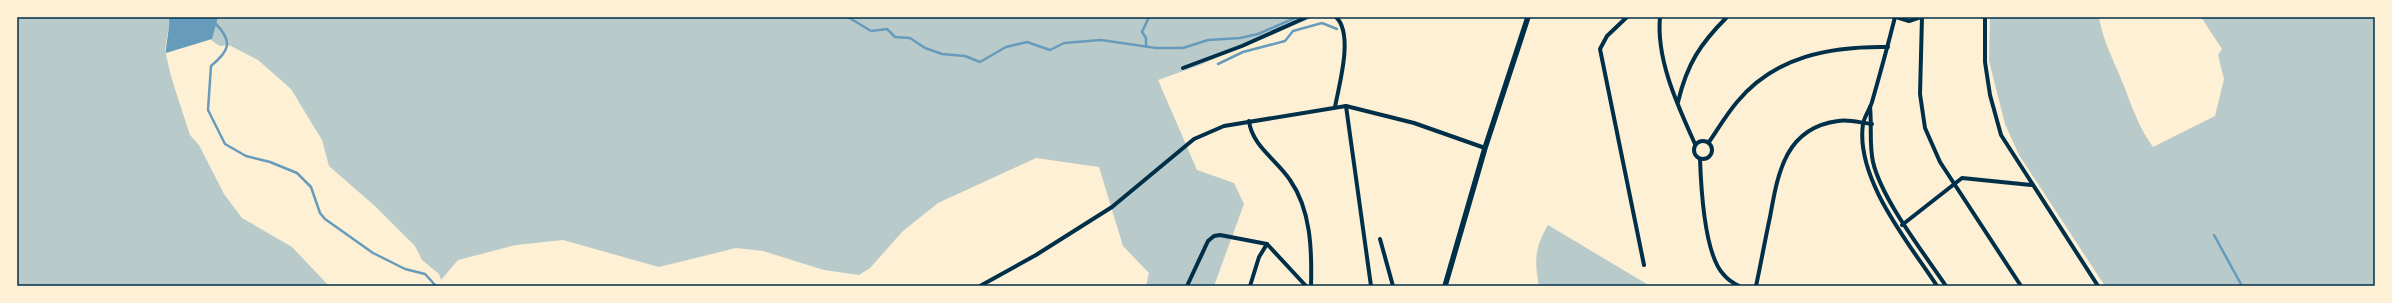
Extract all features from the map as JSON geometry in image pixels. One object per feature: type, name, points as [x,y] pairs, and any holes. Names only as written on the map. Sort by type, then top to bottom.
[{"type":"street","points":[[1183,68],[1242,46],[1307,17]]},
{"type":"street","points":[[1335,107],[1344,56],[1345,35],[1342,26],[1336,17]]},
{"type":"street","points":[[1445,286],[1485,148],[1528,17]]},
{"type":"street","points":[[1627,17],[1607,36],[1600,49],[1644,265]]},
{"type":"street","points":[[1660,17],[1661,47],[1665,66],[1695,144],[1694,151],[1700,158],[1702,193],[1712,250],[1724,275],[1739,286]]},
{"type":"street","points":[[1678,102],[1683,82],[1696,52],[1727,17]]},
{"type":"street","points":[[1937,286],[1898,228],[1869,172],[1864,147],[1863,123],[1870,107],[1896,17],[1909,21],[1922,17],[1920,62],[1922,114],[1934,149],[1954,185],[2021,286]]},
{"type":"street","points":[[1985,17],[1985,62],[1998,127],[2032,185],[2098,286]]},
{"type":"street","points":[[1709,142],[1736,103],[1754,84],[1787,62],[1838,49],[1888,47]]},
{"type":"street","points":[[1346,106],[1371,286]]},
{"type":"street","points":[[980,286],[1036,255],[1112,207],[1194,139],[1224,126],[1346,106],[1414,122],[1485,148]]},
{"type":"street","points":[[1870,107],[1872,124],[1871,147],[1875,170],[1904,223],[1946,286]]},
{"type":"street","points":[[1249,121],[1253,136],[1290,179],[1304,206],[1311,251],[1312,286]]},
{"type":"street","points":[[1756,286],[1776,185],[1782,163],[1788,152],[1803,135],[1821,125],[1839,121],[1872,124]]},
{"type":"street","points":[[1695,144],[1703,140],[1709,142],[1712,148],[1711,154],[1706,158],[1700,158]]},
{"type":"street","points":[[1898,228],[1954,185],[1966,178],[2032,185]]},
{"type":"street","points":[[1187,286],[1205,247],[1214,236],[1247,239],[1267,244],[1306,286]]},
{"type":"street","points":[[1380,239],[1393,286]]},
{"type":"street","points":[[1250,286],[1259,257],[1267,244]]},
{"type":"shaded area","points":[[17,17],[169,17],[166,54],[174,85],[190,135],[199,145],[224,194],[242,218],[292,247],[329,286],[17,286]]},
{"type":"shaded area","points":[[218,17],[1314,17],[1200,65],[1158,80],[1197,170],[1234,183],[1244,204],[1214,286],[1146,286],[1149,273],[1123,246],[1099,167],[1036,158],[938,203],[903,231],[870,268],[859,275],[824,270],[763,251],[736,248],[659,267],[563,240],[516,245],[458,260],[441,280],[439,274],[422,260],[415,246],[376,207],[329,166],[322,140],[291,89],[258,60],[229,45],[220,46],[211,40]]},
{"type":"shaded area","points":[[1990,17],[2099,17],[2106,44],[2133,110],[2153,147],[2215,116],[2224,79],[2218,55],[2222,49],[2201,17],[2375,17],[2375,286],[2105,286],[2019,155],[2005,124],[1989,61]]},
{"type":"shaded area","points":[[1548,225],[1650,286],[1539,286],[1536,269],[1538,247]]},
{"type":"water","points":[[169,17],[218,17],[212,39],[166,53]]},
{"type":"waterway","points":[[848,17],[871,31],[887,29],[895,37],[910,38],[925,48],[942,54],[965,56],[980,62],[1006,47],[1027,42],[1050,50],[1064,43],[1101,40],[1156,48],[1183,48],[1208,40],[1240,38],[1258,34],[1297,17]]},
{"type":"waterway","points":[[1146,45],[1146,38],[1142,32],[1149,17]]},
{"type":"waterway","points":[[215,23],[225,36],[227,46],[222,56],[211,66],[208,110],[225,144],[246,156],[270,162],[297,173],[311,187],[320,213],[325,219],[373,253],[405,269],[425,274],[436,286]]},
{"type":"waterway","points":[[1218,64],[1243,52],[1285,41],[1293,31],[1322,23],[1337,29]]},
{"type":"waterway","points":[[2214,235],[2242,286]]}]
